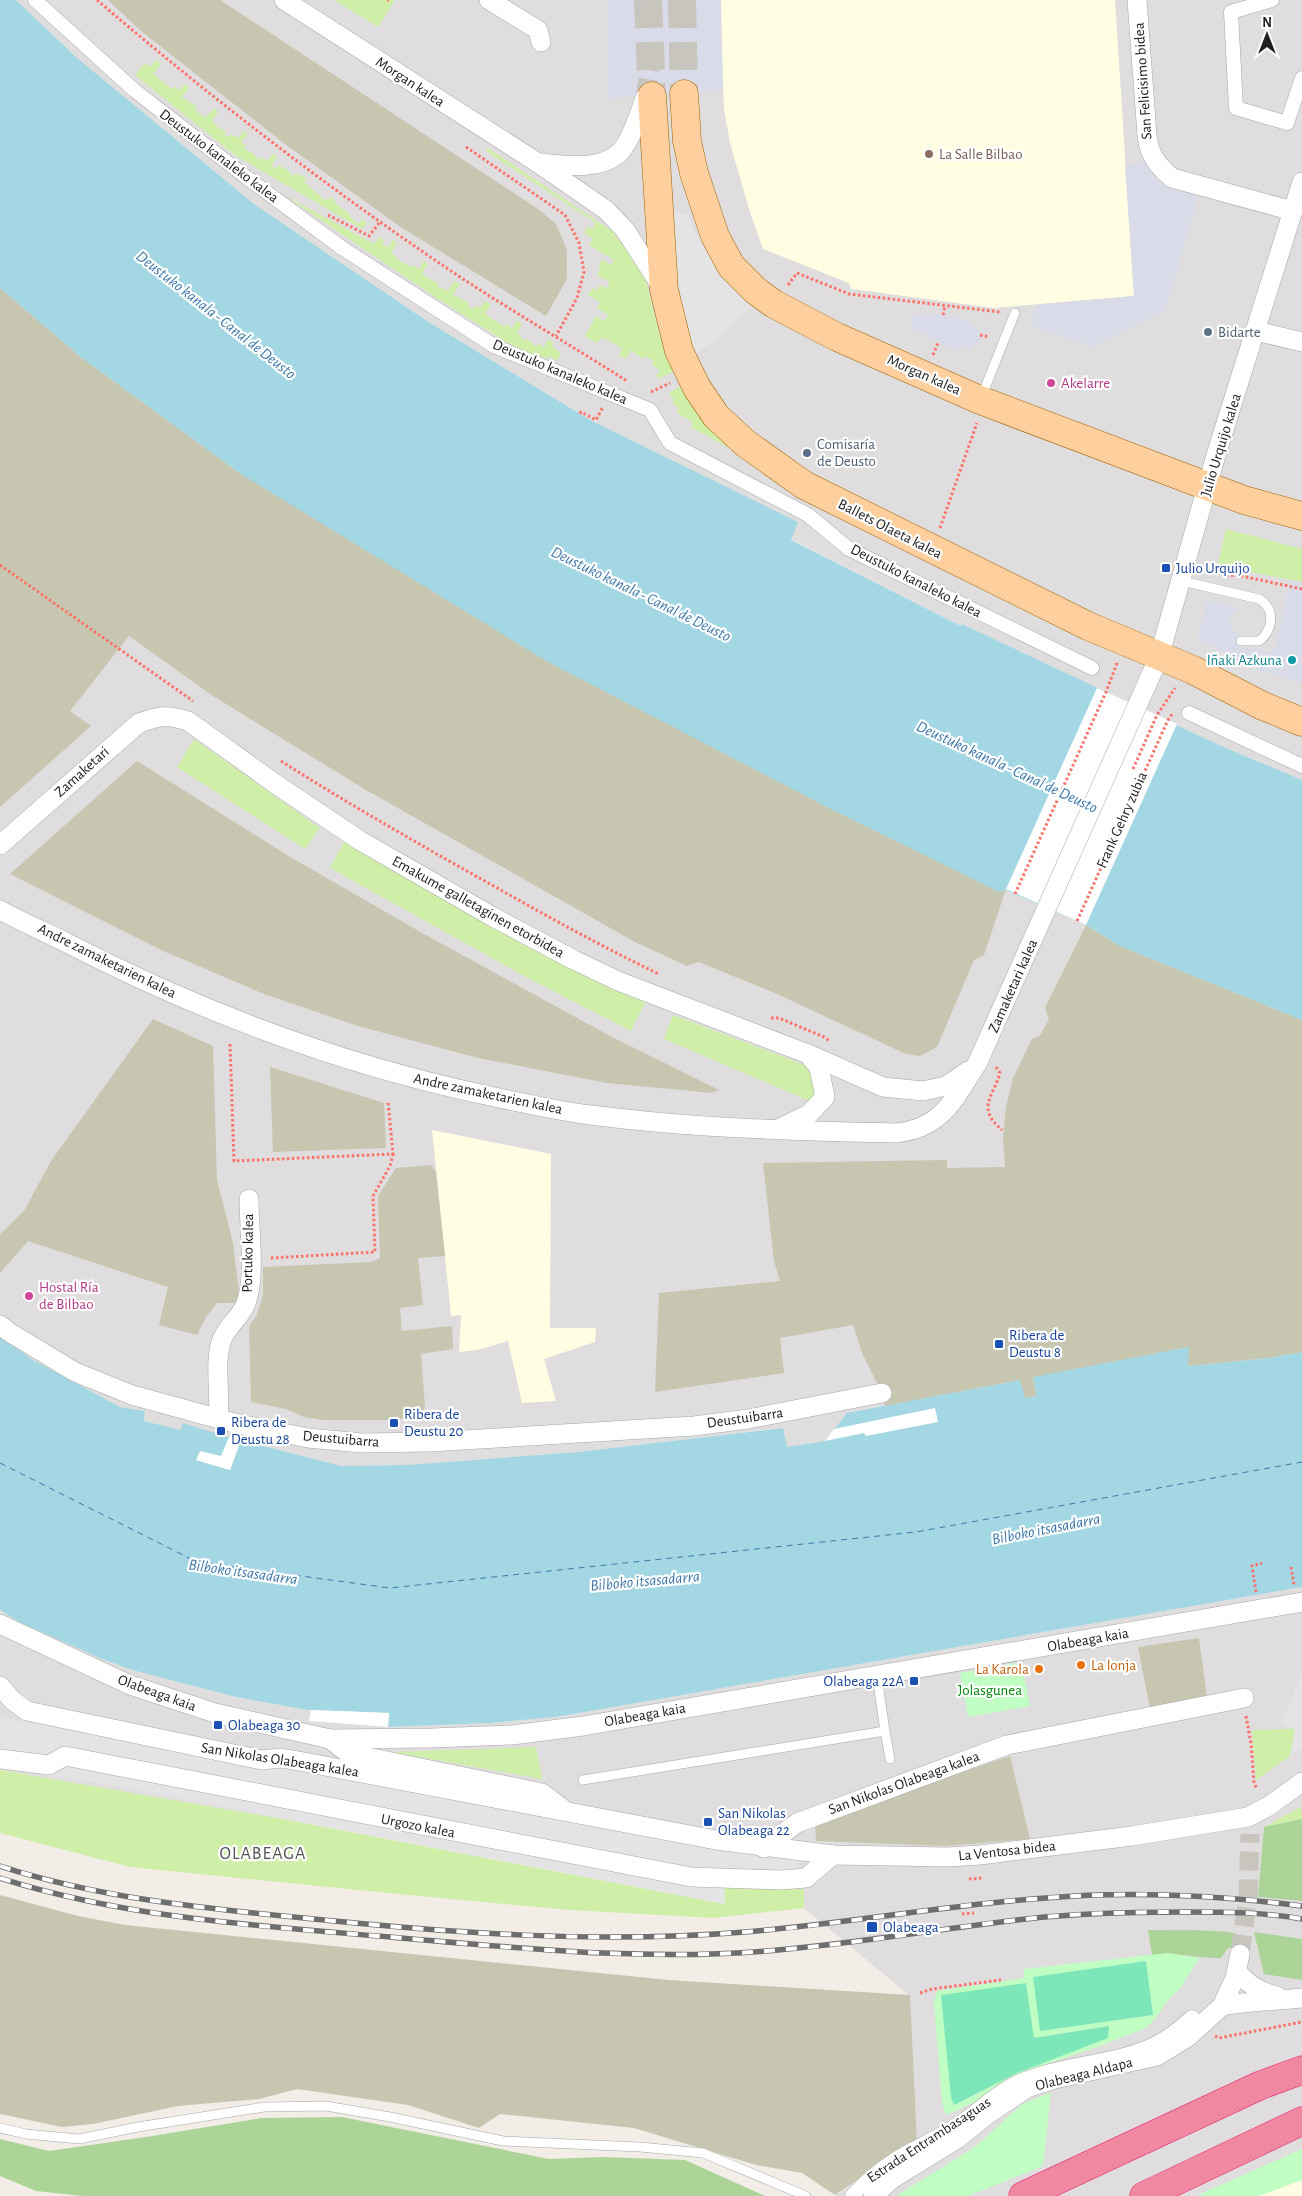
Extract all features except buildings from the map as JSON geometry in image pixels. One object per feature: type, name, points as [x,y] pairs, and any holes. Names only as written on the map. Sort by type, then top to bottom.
[{"type":"highway","points":[[1023,2196],[1261,2085],[1302,2070]]},
{"type":"highway","points":[[1144,2196],[1302,2121]]},
{"type":"main road","name":"Morgan kalea","points":[[684,94],[687,141],[694,173],[715,236],[731,266],[756,291],[789,313],[979,410],[1244,500],[1302,516]]},
{"type":"main road","name":"Morgan kalea","points":[[648,97],[657,181]]},
{"type":"main road","name":"Ballets Olaeta kalea","points":[[657,181],[664,290],[679,351],[698,388],[716,416],[769,462],[804,485],[1088,626],[1193,670],[1263,706],[1302,722]]},
{"type":"street","name":"Deustuko kanaleko kalea","points":[[35,0],[134,90],[246,177],[342,248],[494,346],[650,410],[670,443],[808,515],[849,548],[1092,668]]},
{"type":"street","name":"Morgan kalea","points":[[284,0],[538,162],[606,210],[625,230],[664,290]]},
{"type":"street","points":[[490,0],[538,30],[541,42]]},
{"type":"street","name":"San Felicisimo bidea","points":[[1137,0],[1146,135],[1148,148],[1157,166],[1172,178],[1293,211]]},
{"type":"street","points":[[1272,0],[1231,12],[1236,108],[1287,123],[1302,78]]},
{"type":"street","name":"Morgan kalea","points":[[538,162],[575,166],[599,162],[618,154],[634,128],[648,97]]},
{"type":"street","name":"Julio Urquijo kalea","points":[[1047,908],[1159,657],[1207,486],[1302,182]]},
{"type":"street","points":[[1256,332],[1302,342]]},
{"type":"street","points":[[1189,714],[1302,766]]},
{"type":"street","name":"Zamaketari","points":[[0,845],[139,722],[172,716]]},
{"type":"street","name":"Emakume galletaginen etorbidea","points":[[172,716],[188,721],[277,785],[359,840],[493,917],[618,981],[808,1054],[883,1087],[923,1091],[946,1086],[978,1062]]},
{"type":"street","name":"Zamaketari kalea","points":[[978,1062],[1047,908]]},
{"type":"street","name":"Andre zamaketarien kalea","points":[[0,910],[106,963],[230,1019],[286,1039],[442,1086],[590,1115],[685,1125],[775,1130],[896,1133],[911,1131],[932,1123],[945,1111],[978,1062]]},
{"type":"street","points":[[775,1130],[809,1114],[825,1098],[819,1068],[808,1054]]},
{"type":"street","name":"Portuko kalea","points":[[218,1418],[220,1401],[218,1356],[221,1340],[246,1304],[250,1288],[249,1199]]},
{"type":"street","name":"Deustuibarra","points":[[0,1325],[8,1332],[75,1372],[132,1395],[218,1418],[308,1438],[362,1443],[430,1442],[694,1426],[748,1419],[882,1393]]},
{"type":"street","name":"Olabeaga kaia","points":[[0,1624],[130,1685],[215,1713],[330,1739],[432,1738],[512,1735],[583,1726],[877,1676],[1298,1596]]},
{"type":"street","name":"San Nikolas Olabeaga kalea","points":[[0,1686],[12,1700],[27,1711],[42,1715],[262,1760],[280,1758],[304,1762],[764,1848],[797,1823],[1007,1745],[1244,1698]]},
{"type":"street","name":"San Nikolas Olabeaga kalea","points":[[330,1739],[348,1753],[542,1793],[553,1803],[570,1813]]},
{"type":"street","name":"Urgozo kalea","points":[[0,1759],[49,1765],[65,1756],[691,1877],[781,1880],[806,1878],[833,1855]]},
{"type":"street","name":"La Ventosa bidea","points":[[764,1848],[833,1855],[948,1857],[1249,1825],[1269,1806],[1302,1782]]},
{"type":"street","points":[[1222,2006],[1231,1989],[1238,1963],[1247,1984],[1266,1993],[1296,1998]]},
{"type":"street","points":[[1222,2006],[1259,2000],[1296,1998]]},
{"type":"street","name":"Olabeaga Aldapa","points":[[873,2196],[892,2179],[957,2140],[988,2114],[1027,2088],[1055,2078],[1157,2056],[1188,2037],[1222,2006]]},
{"type":"street","name":"Estrada Entrambasaguas","points":[[852,2196],[870,2177],[908,2151],[960,2123],[988,2101],[1024,2078],[1054,2068],[1121,2055],[1147,2047],[1170,2036],[1192,2017],[1201,2025]]},
{"type":"lane","points":[[979,410],[1015,313]]},
{"type":"lane","points":[[1182,580],[1259,599],[1265,603],[1270,609],[1272,622],[1268,631],[1259,642],[1241,642]]},
{"type":"lane","points":[[877,1676],[890,1759]]},
{"type":"lane","points":[[583,1780],[885,1730]]},
{"type":"lane","points":[[0,2128],[26,2134],[79,2139],[138,2127],[264,2107],[326,2106],[390,2117],[503,2142],[640,2147],[703,2153],[806,2196]]},
{"type":"path","points":[[97,0],[182,73],[243,121],[380,222],[452,272],[632,383]]},
{"type":"path","points":[[466,147],[565,215],[579,243],[584,272],[577,298],[556,336]]},
{"type":"path","points":[[786,287],[797,273],[849,294],[1015,313]]},
{"type":"path","points":[[943,315],[945,306]]},
{"type":"path","points":[[980,335],[989,336]]},
{"type":"path","points":[[932,358],[938,343]]},
{"type":"path","points":[[650,410],[648,394],[677,379]]},
{"type":"path","points":[[940,529],[979,410]]},
{"type":"path","points":[[580,414],[581,412],[596,420]]},
{"type":"path","points":[[0,565],[201,707]]},
{"type":"path","points":[[1220,579],[1229,575],[1237,575],[1302,589]]},
{"type":"path","points":[[1016,894],[1106,692],[1120,656]]},
{"type":"path","points":[[1157,716],[1178,682]]},
{"type":"path","name":"Frank Gehry zubia","points":[[1077,921],[1168,720]]},
{"type":"path","points":[[275,758],[350,805],[497,889],[614,953],[663,976]]},
{"type":"path","points":[[768,1017],[779,1018],[824,1036],[832,1044]]},
{"type":"path","points":[[230,1044],[234,1161],[394,1154]]},
{"type":"path","points":[[978,1062],[998,1068],[1000,1073],[987,1100],[991,1118],[1002,1130]]},
{"type":"path","points":[[250,1260],[375,1252],[373,1196],[390,1166],[394,1154],[388,1100]]},
{"type":"path","points":[[1256,1595],[1252,1566],[1262,1563]]},
{"type":"path","points":[[1291,1567],[1298,1596]]},
{"type":"path","points":[[1244,1698],[1251,1743],[1254,1783],[1258,1789]]},
{"type":"path","points":[[969,1879],[983,1878]]},
{"type":"path","points":[[962,1914],[974,1913]]},
{"type":"path","points":[[920,1993],[932,1989],[1001,1980]]},
{"type":"path","points":[[1201,2025],[1219,2038],[1302,2022]]},
{"type":"shaded area","points":[[16,0],[1302,0],[1302,780],[1219,745],[962,624],[961,626],[791,539],[798,522],[590,420],[427,321],[254,204],[76,57]]},
{"type":"shaded area","points":[[108,0],[220,0],[538,209],[556,224],[567,250],[567,279],[546,316],[402,228],[285,144],[141,31]]},
{"type":"shaded area","points":[[607,0],[721,0],[723,90],[608,98]]},
{"type":"shaded area","name":"La Salle Bilbao","points":[[720,0],[1115,0],[1134,296],[994,308],[851,289],[849,283],[763,249],[730,143],[724,109]]},
{"type":"shaded area","points":[[1144,161],[1157,180],[1177,191],[1199,194],[1166,310],[1094,347],[1031,326],[1035,305],[1134,296],[1125,166]]},
{"type":"shaded area","points":[[670,213],[687,213],[695,233],[715,263],[754,305],[714,341],[693,355],[678,306]]},
{"type":"shaded area","points":[[0,288],[1006,889],[1086,925],[1120,946],[1302,1020],[1302,1352],[885,1406],[848,1413],[825,1441],[786,1447],[782,1428],[578,1452],[407,1465],[341,1466],[241,1440],[230,1470],[182,1423],[181,1430],[144,1421],[145,1411],[120,1407],[33,1360],[0,1337]]},
{"type":"shaded area","points":[[0,288],[82,358],[241,474],[1006,889],[984,955],[974,960],[937,1047],[920,1056],[906,1054],[777,994],[699,962],[687,966],[635,942],[366,790],[213,696],[129,636],[70,711],[91,726],[0,807]]},
{"type":"shaded area","points":[[935,314],[968,321],[979,331],[980,340],[970,348],[953,349],[914,329],[911,325],[911,318],[915,315]]},
{"type":"shaded area","points":[[1290,580],[1302,582],[1302,683],[1261,671],[1198,639],[1206,600],[1239,608],[1232,615],[1230,624],[1234,631],[1242,636],[1240,647],[1271,652],[1275,647]]},
{"type":"shaded area","points":[[137,761],[292,858],[424,934],[610,1036],[719,1090],[712,1093],[607,1083],[478,1058],[358,1026],[264,994],[161,950],[10,874]]},
{"type":"shaded area","points":[[1086,925],[1120,946],[1302,1020],[1302,1352],[1270,1358],[1188,1366],[1188,1347],[1033,1378],[1037,1396],[1024,1398],[1019,1380],[885,1406],[882,1393],[863,1355],[853,1325],[780,1338],[784,1373],[655,1392],[659,1293],[780,1281],[774,1261],[763,1163],[947,1160],[947,1168],[1005,1167],[1003,1137],[1006,1106],[1013,1078],[1032,1039],[1040,1036],[1049,1019],[1045,1008]]},
{"type":"shaded area","points":[[153,1019],[213,1046],[217,1180],[233,1243],[239,1292],[237,1303],[217,1303],[206,1317],[197,1335],[159,1325],[168,1287],[28,1241],[0,1273],[0,1234],[24,1211],[51,1161]]},
{"type":"shaded area","points":[[270,1067],[384,1103],[386,1148],[273,1152]]},
{"type":"shaded area","points":[[432,1130],[551,1154],[550,1328],[596,1328],[595,1342],[544,1359],[556,1401],[522,1403],[508,1341],[478,1350],[459,1352],[461,1315],[451,1316]]},
{"type":"shaded area","points":[[431,1165],[436,1172],[445,1256],[418,1258],[423,1305],[400,1308],[402,1331],[452,1326],[453,1349],[421,1354],[425,1407],[421,1417],[392,1420],[323,1420],[304,1417],[286,1409],[251,1402],[249,1326],[257,1315],[263,1295],[263,1267],[372,1262],[380,1258],[378,1196],[396,1168]]},
{"type":"shaded area","points":[[1302,1587],[1302,2196],[835,2196],[917,2140],[910,1996],[804,1908],[804,1889],[288,1820],[0,1770],[0,1610],[19,1622],[102,1659],[132,1670],[236,1697],[308,1710],[371,1713],[388,1727],[490,1723],[556,1717]]},
{"type":"shaded area","points":[[1199,1638],[1207,1697],[1150,1709],[1138,1647]]},
{"type":"shaded area","points":[[1302,1672],[1302,1747],[1290,1756],[1295,1729],[1281,1724]]},
{"type":"shaded area","points":[[0,1717],[799,1858],[804,1889],[724,1887],[725,1904],[98,1783],[0,1769]]},
{"type":"shaded area","points":[[1010,1756],[1030,1839],[945,1846],[816,1841],[815,1825],[846,1811]]},
{"type":"shaded area","points":[[0,1895],[78,1916],[125,1925],[669,1980],[910,1995],[917,2140],[835,2195],[802,2173],[756,2165],[634,2128],[500,2114],[479,2128],[408,2105],[297,2089],[259,2099],[178,2106],[93,2124],[62,2127],[0,2114]]},
{"type":"shaded area","points":[[1302,2180],[1302,2196],[1258,2196]]},
{"type":"green space","points":[[334,0],[395,0],[378,27]]},
{"type":"green space","points":[[156,60],[161,64],[153,74],[172,89],[175,87],[179,90],[185,84],[189,88],[182,97],[197,107],[195,110],[205,118],[214,108],[218,112],[212,120],[220,130],[222,128],[226,132],[224,134],[228,137],[231,134],[238,138],[244,131],[248,134],[241,142],[246,146],[244,148],[249,152],[251,151],[259,160],[262,157],[267,161],[273,153],[277,157],[271,165],[276,169],[279,165],[284,169],[285,167],[293,176],[296,173],[300,176],[302,175],[307,179],[304,182],[325,200],[331,197],[336,201],[334,203],[350,214],[349,216],[358,224],[362,219],[367,223],[362,229],[236,156],[135,75],[145,63],[150,67]]},
{"type":"green space","points":[[488,148],[612,231],[638,264],[646,281],[659,333],[674,371],[661,378],[656,376],[660,370],[652,365],[654,361],[645,356],[643,359],[631,350],[626,359],[619,355],[622,348],[602,337],[597,343],[585,336],[596,316],[604,321],[608,315],[597,308],[600,302],[588,295],[593,288],[597,290],[600,285],[607,288],[610,282],[597,275],[601,268],[598,266],[602,259],[611,265],[614,260],[589,245],[593,238],[584,233],[588,226],[592,229],[596,223],[486,151]]},
{"type":"green space","points":[[284,195],[374,244],[379,237],[384,241],[382,244],[388,247],[393,240],[397,243],[391,253],[397,257],[396,259],[419,269],[424,261],[428,264],[422,273],[427,278],[438,283],[437,286],[448,291],[454,281],[460,284],[453,295],[469,303],[468,306],[473,309],[476,306],[480,308],[485,301],[491,305],[485,313],[504,327],[507,324],[512,328],[517,320],[522,324],[517,333],[521,338],[526,341],[527,339],[536,347],[538,344],[544,347],[548,339],[554,343],[552,346],[561,353],[557,361],[548,356],[546,359],[538,354],[535,357],[527,351],[525,354],[438,299]]},
{"type":"green space","points":[[681,386],[691,402],[738,453],[691,427],[693,422],[677,413],[679,408],[672,403],[674,400],[669,393]]},
{"type":"green space","points":[[1226,529],[1302,549],[1302,582],[1230,568],[1223,568],[1216,573]]},
{"type":"green space","points":[[194,739],[320,828],[305,849],[177,767]]},
{"type":"green space","points":[[344,842],[530,948],[607,985],[646,1001],[631,1031],[526,977],[330,868]]},
{"type":"green space","points":[[673,1015],[802,1064],[815,1074],[818,1088],[812,1102],[664,1039]]},
{"type":"green space","name":"Jolasgunea","points":[[1021,1662],[1030,1706],[968,1717],[960,1673]]},
{"type":"green space","points":[[1295,1729],[1290,1756],[1256,1780],[1252,1730]]},
{"type":"green space","points":[[536,1747],[542,1779],[391,1752]]},
{"type":"green space","points":[[0,1770],[288,1820],[725,1904],[724,1887],[804,1889],[804,1908],[713,1918],[570,1910],[130,1867],[0,1833]]},
{"type":"green space","points":[[1301,1807],[1302,1819],[1264,1827]]},
{"type":"green space","points":[[1302,1819],[1302,1901],[1258,1897],[1264,1827]]},
{"type":"green space","points":[[1148,1930],[1235,1933],[1235,1947],[1228,1948],[1221,1958],[1169,1954],[1152,1955]]},
{"type":"green space","points":[[1254,1932],[1302,1939],[1302,1980],[1264,1974]]},
{"type":"green space","points":[[1168,1953],[1199,1958],[1181,1987],[1146,2028],[1100,2046],[1031,2069],[979,2100],[946,2115],[942,2102],[934,2003],[937,1991],[1024,1978],[1024,1969]],"holes":[[[1109,2026],[954,2105],[1034,2038]]]},
{"type":"green space","points":[[1146,1961],[1153,2015],[1040,2031],[1033,1977]]},
{"type":"green space","points":[[1026,1983],[1034,2038],[1109,2026],[1108,2038],[1015,2074],[954,2105],[951,2098],[941,1995]]},
{"type":"green space","points":[[1051,2093],[1043,2166],[968,2196],[896,2196],[975,2147],[1022,2104]]},
{"type":"green space","points":[[342,2117],[549,2159],[602,2157],[685,2160],[765,2196],[83,2196],[36,2191],[0,2176],[0,2139],[49,2151],[262,2118]]},
{"type":"green space","points":[[1302,2149],[1302,2180],[1258,2196],[1196,2196]]},
{"type":"water","name":"Deustuko kanala - Canal de Deusto","points":[[0,0],[16,0],[76,57],[254,204],[427,321],[590,420],[798,522],[791,540],[961,626],[962,624],[1219,745],[1302,780],[1302,1020],[1120,946],[1086,925],[1006,890],[999,892],[831,809],[548,662],[241,474],[82,358],[0,288]]},
{"type":"water","name":"Bilboko itsasadarra","points":[[0,1337],[33,1360],[120,1407],[145,1411],[144,1421],[181,1430],[182,1423],[229,1437],[221,1457],[196,1460],[230,1470],[241,1440],[341,1466],[407,1465],[578,1452],[783,1428],[787,1447],[825,1441],[847,1413],[1020,1380],[1025,1398],[1037,1396],[1033,1377],[1189,1347],[1188,1366],[1270,1358],[1302,1352],[1302,1587],[556,1717],[490,1723],[388,1727],[389,1713],[308,1710],[236,1697],[132,1670],[102,1659],[19,1622],[0,1610]]},
{"type":"pier","points":[[1097,688],[1177,724],[1086,925],[1006,889]]},
{"type":"pier","points":[[935,1408],[938,1422],[866,1436],[864,1433],[825,1441],[834,1429]]},
{"type":"pier","points":[[229,1437],[241,1440],[230,1470],[196,1460],[200,1451],[221,1456]]},
{"type":"pier","points":[[311,1710],[389,1713],[388,1727],[309,1721]]},
{"type":"ferry route","points":[[0,1463],[197,1562],[390,1588],[916,1532],[1302,1462]]},
{"type":"tunnel","points":[[648,0],[652,96]]},
{"type":"tunnel","points":[[682,0],[684,94]]},
{"type":"tunnel","points":[[645,98],[650,67]]},
{"type":"tunnel","points":[[1240,1954],[1248,1897],[1250,1834]]},
{"type":"railway","points":[[0,1866],[75,1886],[189,1906],[414,1928],[580,1937],[690,1935],[783,1929],[970,1905],[1078,1896],[1174,1895],[1302,1906]]},
{"type":"railway","points":[[0,1878],[96,1903],[242,1924],[487,1945],[632,1954],[681,1955],[778,1950],[1046,1917],[1085,1914],[1228,1912],[1302,1919]]},
{"type":"place","name":"La Salle Bilbao","points":[[929,154]]},
{"type":"place","name":"Bidarte","points":[[1208,332]]},
{"type":"place","name":"Akelarre","points":[[1051,383]]},
{"type":"place","name":"Comisaría de Deusto","points":[[807,453]]},
{"type":"place","name":"Julio Urquijo","points":[[1166,568]]},
{"type":"place","name":"Iñaki Azkuna","points":[[1292,660]]},
{"type":"place","name":"Hostal Ría de Bilbao","points":[[29,1296]]},
{"type":"place","name":"Ribera de Deustu 8","points":[[999,1344]]},
{"type":"place","name":"Ribera de Deustu 20","points":[[394,1423]]},
{"type":"place","name":"Ribera de Deustu 28","points":[[221,1431]]},
{"type":"place","name":"La lonja","points":[[1081,1665]]},
{"type":"place","name":"La Karola","points":[[1039,1669]]},
{"type":"place","name":"Olabeaga 22A","points":[[914,1681]]},
{"type":"place","name":"Olabeaga 30","points":[[218,1725]]},
{"type":"place","name":"San Nikolas Olabeaga 22","points":[[708,1822]]},
{"type":"place","name":"Olabeaga","points":[[872,1927]]},
{"type":"district","name":"OLABEAGA","points":[[263,1854]]}]
